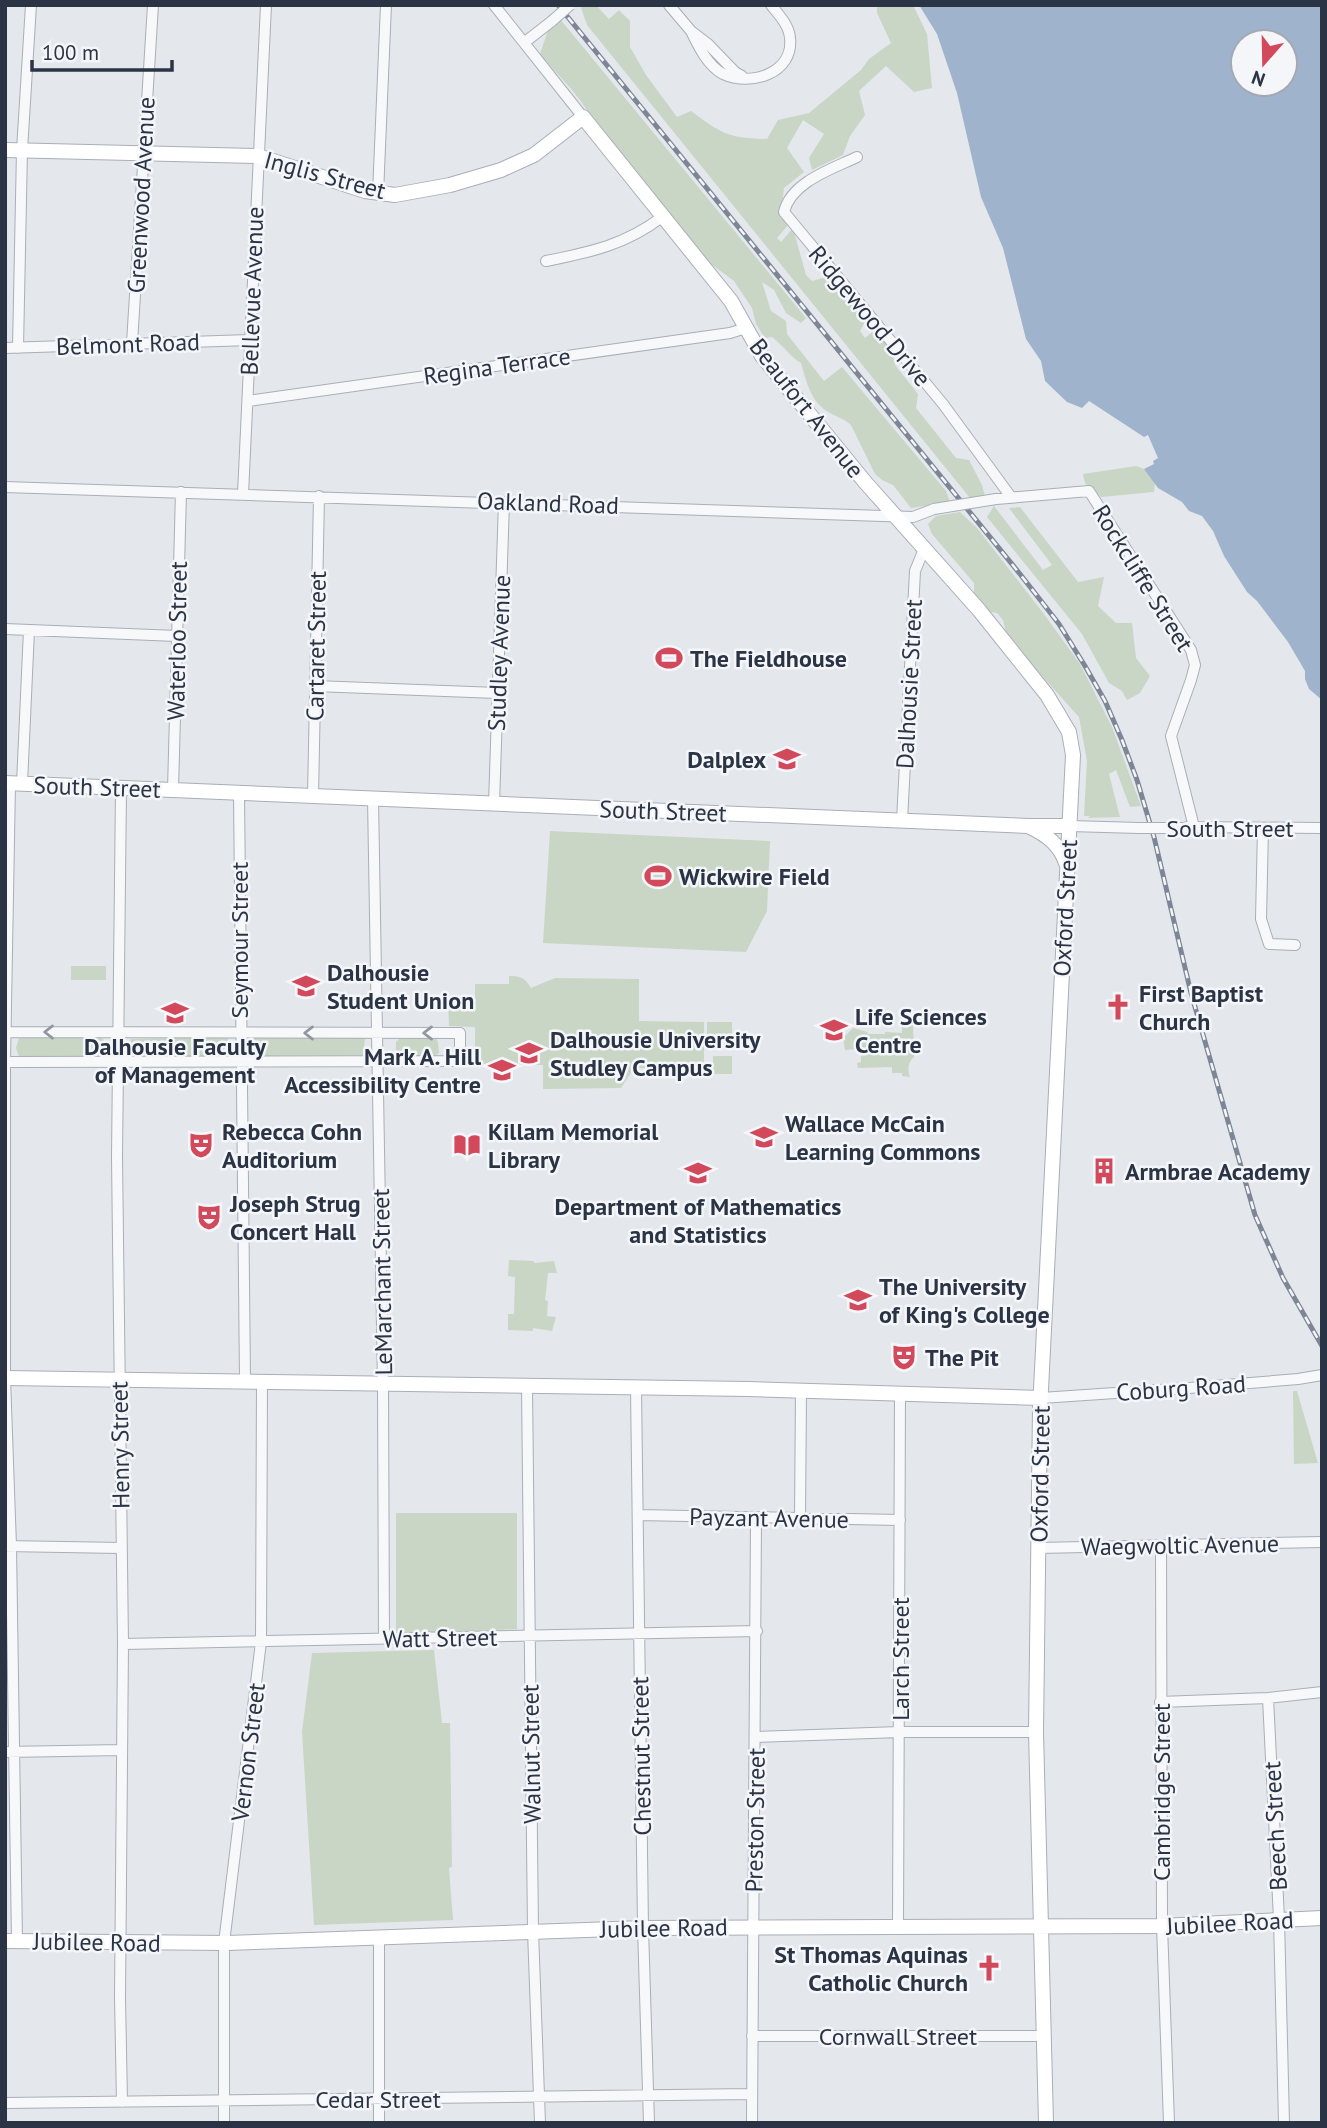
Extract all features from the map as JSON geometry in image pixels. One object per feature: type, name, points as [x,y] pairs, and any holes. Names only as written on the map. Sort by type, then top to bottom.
[{"type":"street","points":[[18,348],[22,150],[31,5]]},
{"type":"street","name":"Greenwood Avenue","points":[[132,343],[153,5]]},
{"type":"street","name":"Bellevue Avenue","points":[[243,494],[266,5]]},
{"type":"street","points":[[377,194],[386,5]]},
{"type":"street","name":"Beaufort Avenue","points":[[494,5],[731,301],[762,356],[1048,695],[1069,732],[1073,755],[1070,826]]},
{"type":"street","points":[[525,42],[570,5]]},
{"type":"street","points":[[669,5],[691,31],[699,49],[721,73],[761,77],[779,69],[786,60],[790,46],[790,35],[782,18],[771,5]]},
{"type":"street","name":"Inglis Street","points":[[5,150],[258,156],[377,194],[395,195],[450,185],[500,170],[534,155],[583,117]]},
{"type":"street","name":"Ridgewood Drive","points":[[857,157],[812,178],[786,201],[784,212],[943,404],[1011,497]]},
{"type":"street","points":[[546,261],[606,248],[638,235],[662,217]]},
{"type":"street","name":"Regina Terrace","points":[[248,401],[746,328]]},
{"type":"street","name":"Belmont Road","points":[[5,348],[250,340]]},
{"type":"street","name":"Oakland Road","points":[[5,487],[913,517],[934,509],[996,499],[1088,491]]},
{"type":"street","name":"Rockcliffe Street","points":[[1088,491],[1191,650],[1195,665],[1171,736],[1189,827]]},
{"type":"street","name":"Waterloo Street","points":[[173,790],[181,492]]},
{"type":"street","name":"Cartaret Street","points":[[313,796],[319,496]]},
{"type":"street","name":"Studley Avenue","points":[[494,804],[504,502]]},
{"type":"street","name":"Dalhousie Street","points":[[902,821],[915,571],[924,549]]},
{"type":"street","points":[[5,629],[177,636]]},
{"type":"street","points":[[11,1941],[5,1378],[5,1032],[12,784],[29,630]]},
{"type":"street","points":[[316,686],[497,693]]},
{"type":"street","name":"South Street","points":[[12,784],[1028,827],[1322,828]]},
{"type":"street","name":"Henry Street","points":[[121,788],[117,1063],[123,1644],[122,2102]]},
{"type":"street","name":"Seymour Street","points":[[239,793],[245,1380]]},
{"type":"street","name":"LeMarchant Street","points":[[373,799],[383,1384],[384,1639]]},
{"type":"street","name":"Oxford Street","points":[[1046,2123],[1036,1732],[1038,1548],[1041,1398],[1070,826]]},
{"type":"street","points":[[1028,827],[1045,834],[1058,847],[1068,868]]},
{"type":"street","points":[[1263,828],[1261,919],[1269,944],[1295,945]]},
{"type":"street","points":[[5,1032],[460,1033],[460,1061],[5,1062]]},
{"type":"street","name":"Coburg Road","points":[[1041,1398],[1216,1386],[1319,1375]]},
{"type":"street","points":[[5,1378],[900,1392],[1041,1398]]},
{"type":"street","name":"Vernon Street","points":[[224,2123],[224,1943],[261,1642],[262,1381]]},
{"type":"street","name":"Walnut Street","points":[[527,1386],[533,1931],[540,2123]]},
{"type":"street","name":"Chestnut Street","points":[[636,1388],[643,1928],[649,2123]]},
{"type":"street","points":[[800,1518],[801,1391]]},
{"type":"street","name":"Larch Street","points":[[898,1926],[900,1392]]},
{"type":"street","name":"Payzant Avenue","points":[[638,1515],[900,1520]]},
{"type":"street","name":"Preston Street","points":[[752,2123],[756,1518]]},
{"type":"street","name":"Waegwoltic Avenue","points":[[1038,1548],[1322,1542]]},
{"type":"street","points":[[8,1546],[121,1548]]},
{"type":"street","name":"Cambridge Street","points":[[1161,1546],[1162,1926],[1169,2123]]},
{"type":"street","name":"Watt Street","points":[[123,1644],[757,1631]]},
{"type":"street","points":[[1160,1702],[1268,1698],[1322,1692]]},
{"type":"street","name":"Beech Street","points":[[1268,1698],[1279,1919],[1284,2123]]},
{"type":"street","points":[[755,1737],[900,1732],[1036,1732]]},
{"type":"street","points":[[9,1752],[122,1750]]},
{"type":"street","name":"Jubilee Road","points":[[11,1941],[224,1943],[643,1928],[1162,1926],[1322,1918]]},
{"type":"street","points":[[379,1939],[379,2123]]},
{"type":"street","name":"Cornwall Street","points":[[752,2036],[1043,2036]]},
{"type":"street","name":"Cedar Street","points":[[5,2103],[751,2094]]},
{"type":"green space","points":[[580,5],[596,5],[609,19],[619,10],[630,21],[630,47],[646,75],[677,117],[691,111],[710,125],[734,136],[767,139],[778,120],[809,113],[861,70],[869,59],[891,43],[877,13],[877,5],[913,5],[927,34],[932,88],[914,92],[886,66],[859,91],[865,115],[850,136],[843,155],[812,170],[809,158],[824,134],[803,120],[787,148],[804,172],[784,188],[781,214],[789,224],[777,238],[781,242],[793,228],[806,275],[812,281],[830,276],[867,318],[860,331],[865,338],[876,329],[892,349],[895,365],[918,394],[916,408],[956,458],[969,460],[985,496],[970,498],[587,25]]},
{"type":"green space","points":[[560,19],[806,318],[801,323],[786,313],[774,290],[762,282],[771,311],[786,321],[787,334],[824,381],[842,367],[946,491],[950,502],[911,508],[893,485],[875,474],[851,425],[820,406],[809,389],[801,363],[772,337],[765,338],[756,324],[752,308],[734,281],[711,264],[577,96],[540,54],[548,30]]},
{"type":"green space","points":[[1136,466],[1144,469],[1155,481],[1154,492],[1101,497],[1085,483],[1083,474]]},
{"type":"green space","points":[[994,506],[1043,570],[1052,565],[1009,508],[1020,507],[1078,582],[1104,577],[1098,606],[1116,623],[1132,623],[1136,658],[1150,676],[1140,693],[1127,700],[1122,691],[1109,683],[1082,634],[987,517]]},
{"type":"green space","points":[[960,512],[977,528],[1080,664],[1112,727],[1141,806],[1130,807],[1116,770],[1109,774],[1120,817],[1084,816],[1087,761],[1079,717],[1007,637],[1003,620],[997,613],[985,611],[974,598],[974,583],[932,534],[928,524],[936,516]]},
{"type":"green space","name":"Wickwire Field","points":[[550,831],[770,841],[767,911],[746,952],[543,943]]},
{"type":"green space","points":[[71,966],[106,966],[106,980],[71,980]]},
{"type":"green space","points":[[509,976],[522,978],[531,988],[555,978],[639,979],[639,1021],[704,1022],[704,1068],[634,1068],[621,1088],[543,1089],[543,1065],[475,1065],[475,1027],[449,1026],[448,999],[475,998],[475,984],[509,984]]},
{"type":"green space","points":[[707,1022],[732,1022],[732,1035],[707,1035]]},
{"type":"green space","points":[[913,1024],[914,1057],[909,1066],[910,1077],[902,1076],[902,1073],[892,1073],[892,1067],[858,1068],[861,1052],[857,1049],[845,1050],[843,1038],[853,1028],[868,1034],[902,1033],[902,1025]]},
{"type":"green space","points":[[228,1037],[228,1057],[130,1058],[128,1048],[131,1039]]},
{"type":"green space","points":[[19,1038],[101,1038],[104,1040],[104,1055],[101,1058],[19,1057],[16,1048]]},
{"type":"green space","points":[[252,1038],[365,1039],[363,1055],[252,1056],[250,1053]]},
{"type":"green space","points":[[436,1038],[439,1053],[434,1056],[396,1054],[396,1042],[399,1039]]},
{"type":"green space","points":[[713,1056],[732,1056],[732,1074],[713,1074]]},
{"type":"green space","points":[[509,1260],[534,1263],[554,1261],[557,1273],[548,1273],[545,1300],[548,1301],[547,1316],[556,1317],[552,1331],[533,1328],[533,1331],[508,1330],[508,1314],[514,1314],[515,1277],[508,1276]]},
{"type":"green space","points":[[1293,1391],[1297,1391],[1318,1463],[1294,1464]]},
{"type":"green space","points":[[396,1513],[517,1513],[517,1629],[396,1635]]},
{"type":"green space","points":[[434,1650],[442,1723],[450,1723],[452,1867],[449,1868],[453,1920],[314,1925],[302,1732],[312,1653]]},
{"type":"water","points":[[919,5],[1322,5],[1322,700],[1309,689],[1305,671],[1288,642],[1247,592],[1202,516],[1189,511],[1182,502],[1158,488],[1144,469],[1154,464],[1153,461],[1158,458],[1148,435],[1144,437],[1089,401],[1082,408],[1067,402],[1045,381],[1041,361],[1026,339],[1003,248],[981,197],[957,93],[937,34]]},
{"type":"railway","points":[[558,5],[1020,574],[1059,624],[1105,701],[1137,780],[1154,837],[1191,993],[1255,1215],[1283,1278],[1322,1346]]},
{"type":"place","name":"The Fieldhouse","points":[[669,658]]},
{"type":"place","name":"Dalplex","points":[[787,759]]},
{"type":"place","name":"Wickwire Field","points":[[658,876]]},
{"type":"place","name":"Dalhousie Student Union","points":[[306,986]]},
{"type":"place","name":"First Baptist Church","points":[[1118,1007]]},
{"type":"place","name":"Dalhousie Faculty of Management","points":[[175,1013]]},
{"type":"place","name":"Life Sciences Centre","points":[[834,1030]]},
{"type":"place","name":"Dalhousie University Studley Campus","points":[[529,1053]]},
{"type":"place","name":"Mark A. Hill Accessibility Centre","points":[[502,1070]]},
{"type":"place","name":"Wallace McCain Learning Commons","points":[[764,1137]]},
{"type":"place","name":"Rebecca Cohn Auditorium","points":[[201,1145]]},
{"type":"place","name":"Killam Memorial Library","points":[[467,1145]]},
{"type":"place","name":"Armbrae Academy","points":[[1104,1171]]},
{"type":"place","name":"Department of Mathematics and Statistics","points":[[698,1173]]},
{"type":"place","name":"Joseph Strug Concert Hall","points":[[209,1217]]},
{"type":"place","name":"The University of King's College","points":[[858,1300]]},
{"type":"place","name":"The Pit","points":[[904,1357]]},
{"type":"place","name":"St Thomas Aquinas Catholic Church","points":[[989,1968]]}]
